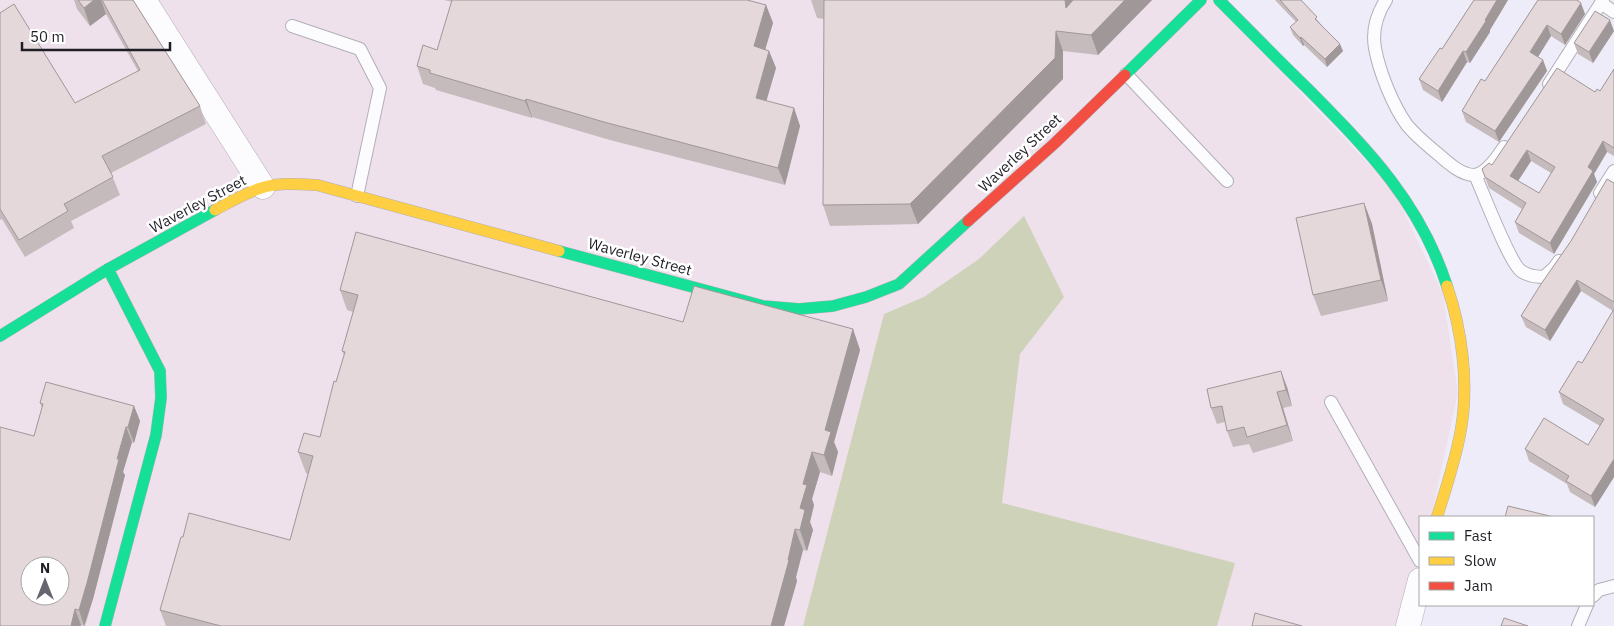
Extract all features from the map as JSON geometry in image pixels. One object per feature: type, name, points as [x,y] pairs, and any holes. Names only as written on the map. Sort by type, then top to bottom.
[{"type":"street","points":[[144,0],[264,187]]},
{"type":"street","name":"Waverley Street","points":[[0,336],[108,269],[235,199],[264,187],[292,184],[317,185],[783,310],[807,310],[826,307],[877,293],[899,284],[1048,149],[1201,0]]},
{"type":"street","points":[[1219,0],[1373,158],[1408,201],[1437,254],[1454,304],[1462,359],[1464,396],[1460,434],[1437,516]]},
{"type":"street","points":[[105,626],[156,434],[161,398],[160,371],[108,269]]},
{"type":"street","points":[[1408,626],[1419,584]]},
{"type":"lane","points":[[1386,0],[1376,22],[1375,47],[1384,78],[1398,109],[1407,125],[1419,138],[1444,160],[1465,173],[1475,175],[1483,171],[1495,160],[1512,136]]},
{"type":"lane","points":[[1541,96],[1602,2],[1614,12]]},
{"type":"lane","points":[[292,26],[360,49],[380,88],[357,196]]},
{"type":"lane","points":[[1126,74],[1227,182]]},
{"type":"lane","points":[[1593,204],[1614,171]]},
{"type":"lane","points":[[1475,175],[1497,227],[1520,270],[1532,277],[1544,277],[1554,268],[1566,252]]},
{"type":"lane","points":[[1331,402],[1419,559]]},
{"type":"lane","points":[[1594,595],[1598,590],[1614,586]]},
{"type":"lane","points":[[1578,626],[1587,606]]},
{"type":"shaded area","points":[[0,0],[1211,0],[1393,189],[1443,294],[1458,393],[1431,516],[1419,516],[1419,561],[1402,626],[0,626]]},
{"type":"green space","points":[[1024,216],[1064,297],[1020,354],[1002,503],[1235,563],[1217,626],[803,626],[884,314],[924,297],[979,259]]},
{"type":"building","points":[[78,0],[94,0],[84,8]]},
{"type":"building","points":[[102,0],[133,0],[200,106],[102,156],[113,177],[64,204],[68,211],[19,240],[0,209],[0,13],[14,4],[75,103],[140,70]]},
{"type":"building","points":[[452,0],[747,0],[766,5],[754,46],[769,51],[756,98],[794,108],[778,168],[604,122],[526,99],[525,101],[430,73],[430,70],[417,66],[423,45],[437,50]]},
{"type":"building","points":[[824,0],[1065,0],[1066,8],[1073,0],[1125,0],[1091,35],[1056,31],[1055,58],[910,204],[823,205]]},
{"type":"building","points":[[1280,0],[1301,0],[1317,17],[1315,19],[1340,44],[1325,59],[1290,27],[1298,20]]},
{"type":"building","points":[[1474,0],[1497,0],[1466,52],[1463,51],[1438,91],[1419,79],[1440,48],[1442,49]]},
{"type":"building","points":[[1538,0],[1577,0],[1581,3],[1561,34],[1547,25],[1530,52],[1543,60],[1495,131],[1462,111],[1481,79],[1485,81]]},
{"type":"building","points":[[1595,11],[1610,20],[1589,52],[1574,43]]},
{"type":"building","points":[[1557,68],[1595,92],[1597,89],[1600,91],[1614,69],[1614,148],[1603,141],[1588,167],[1593,171],[1550,243],[1515,222],[1526,203],[1485,177],[1482,169],[1489,163],[1492,165]],"holes":[[[1527,150],[1555,167],[1539,193],[1510,176]]]},
{"type":"building","points":[[1607,179],[1614,183],[1614,302],[1577,280],[1545,330],[1521,316],[1571,241]]},
{"type":"building","points":[[1364,203],[1381,280],[1313,295],[1296,218]]},
{"type":"building","points":[[356,232],[683,322],[694,286],[853,329],[825,430],[831,432],[824,455],[812,452],[803,484],[807,485],[800,508],[805,510],[800,530],[795,529],[789,560],[771,626],[221,626],[160,610],[189,513],[290,540],[313,456],[298,452],[304,433],[320,437],[334,381],[336,382],[345,352],[342,351],[358,295],[340,290]]},
{"type":"building","points":[[1614,309],[1614,459],[1591,496],[1566,481],[1569,476],[1525,449],[1544,418],[1588,445],[1604,419],[1559,392],[1578,361],[1582,363]]},
{"type":"building","points":[[1281,371],[1286,390],[1277,392],[1287,425],[1247,437],[1244,427],[1227,431],[1222,406],[1211,408],[1207,389]]},
{"type":"building","points":[[46,382],[134,406],[117,459],[119,459],[87,583],[79,610],[75,609],[71,626],[0,626],[0,427],[34,436],[43,404],[40,403]]},
{"type":"building","points":[[1508,506],[1550,516],[1505,516]]},
{"type":"building","points":[[1255,613],[1302,626],[1252,626]]},
{"type":"building","points":[[1504,618],[1528,626],[1501,626]]},
{"type":"traffic: fast","points":[[1125,75],[1201,0]]},
{"type":"traffic: fast","points":[[1219,0],[1330,112],[1390,179],[1422,228],[1436,256],[1447,286]]},
{"type":"traffic: fast","points":[[0,336],[108,269],[215,210]]},
{"type":"traffic: fast","points":[[559,251],[763,306],[799,309],[833,306],[866,297],[899,284],[968,221]]},
{"type":"traffic: fast","points":[[105,626],[156,435],[161,398],[160,371],[108,269]]},
{"type":"traffic: slow","points":[[215,210],[243,195],[268,186],[289,184],[317,185],[559,251]]},
{"type":"traffic: slow","points":[[1437,516],[1459,440],[1464,393],[1463,357],[1460,338],[1447,286]]},
{"type":"traffic: jam","points":[[968,221],[1055,143],[1125,75]]}]
